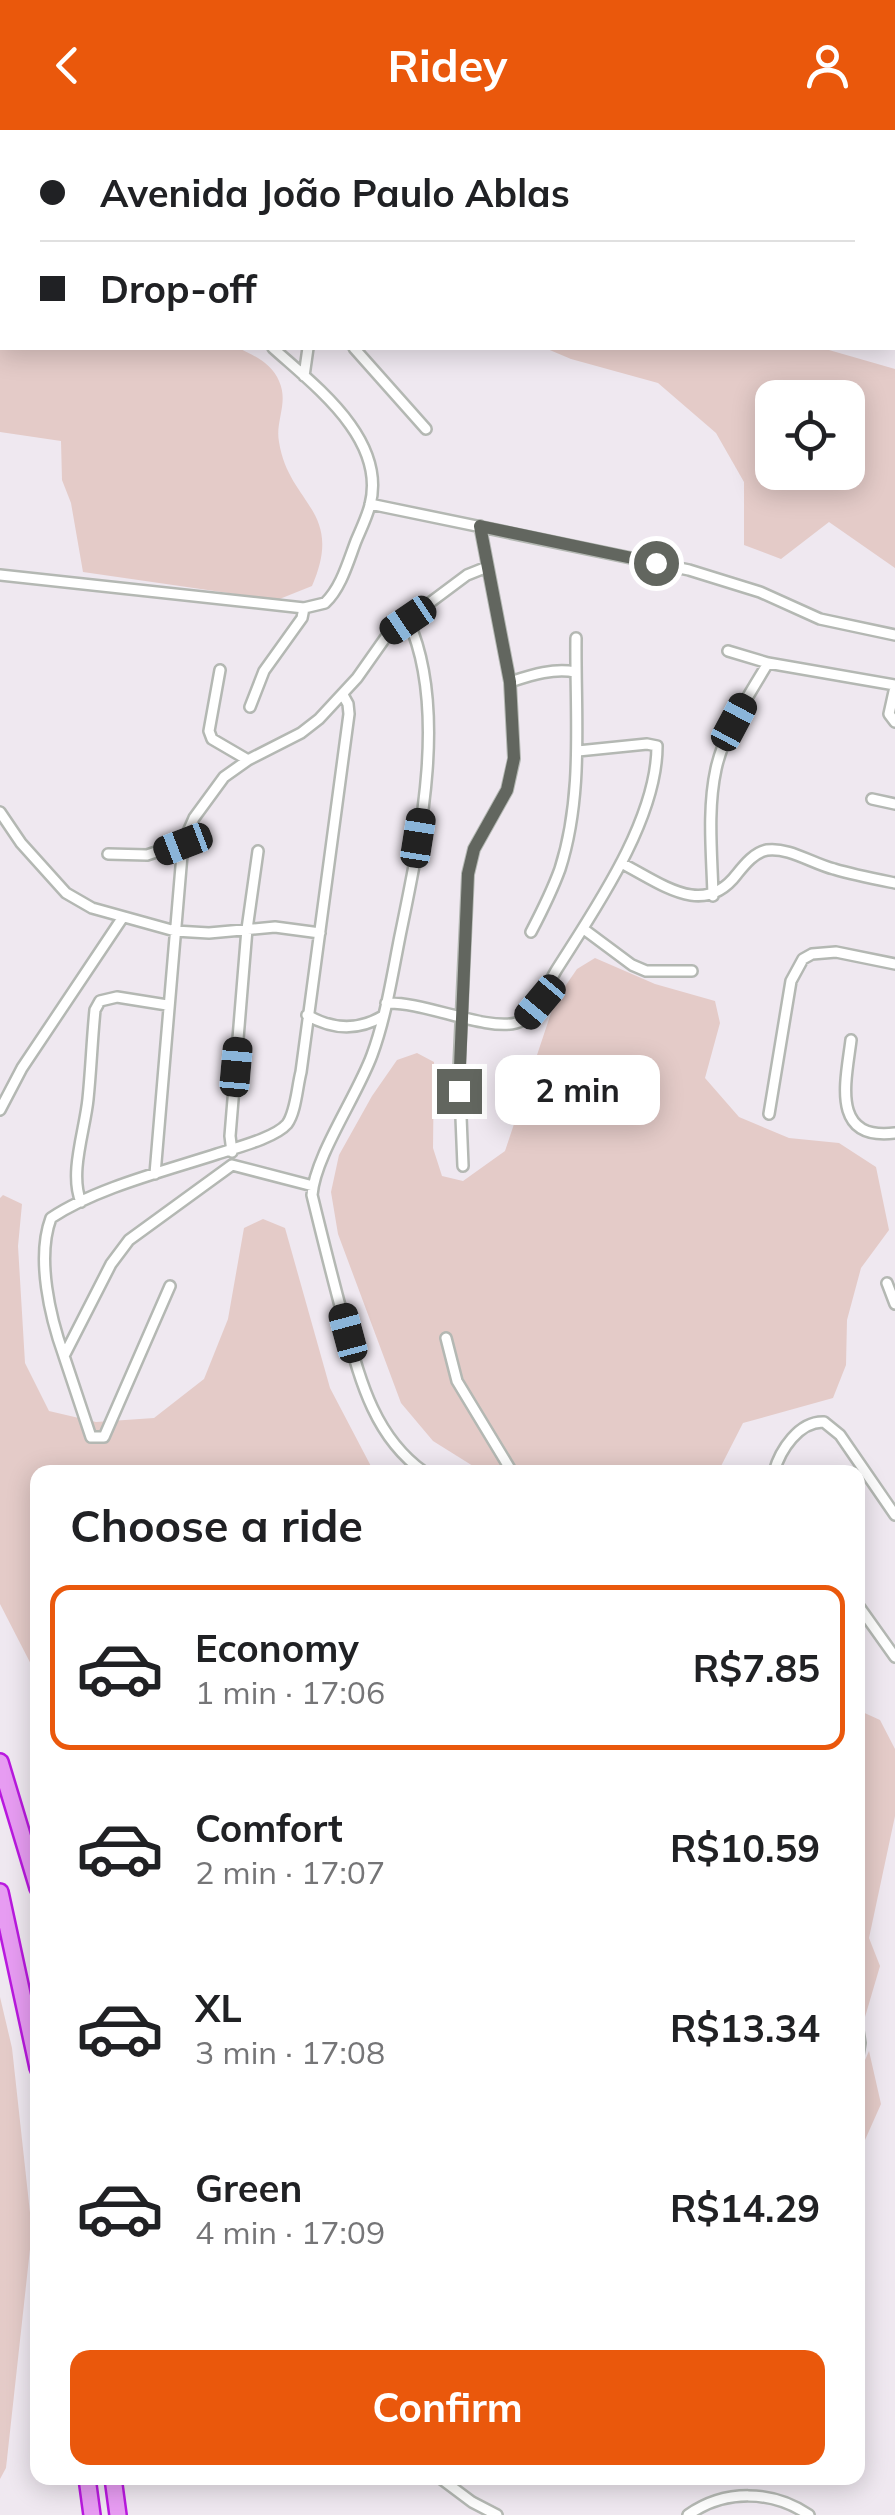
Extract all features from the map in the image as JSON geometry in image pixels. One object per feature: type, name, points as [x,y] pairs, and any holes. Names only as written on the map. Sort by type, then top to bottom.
[{"type":"highway","points":[[0,1762],[30,1861]]},
{"type":"highway","points":[[0,1892],[30,2031]]},
{"type":"highway","points":[[87,2485],[92,2515]]},
{"type":"highway","points":[[114,2485],[118,2515]]},
{"type":"street","points":[[0,575],[304,608],[317,606],[331,597],[370,504],[372,483],[366,452],[341,414],[275,350]]},
{"type":"street","points":[[304,376],[308,350]]},
{"type":"street","points":[[356,350],[426,428]]},
{"type":"street","points":[[370,504],[689,570],[730,581],[820,619],[895,636]]},
{"type":"street","points":[[463,1166],[459,1114],[468,874],[474,849],[507,790],[514,758],[510,682],[480,526]]},
{"type":"street","points":[[155,1174],[183,844],[210,794],[224,777],[248,760],[301,733],[343,695],[388,634],[467,575],[487,567]]},
{"type":"street","points":[[250,707],[264,671],[302,618],[304,608]]},
{"type":"street","points":[[408,620],[417,640],[425,680],[428,756],[412,875],[372,1054],[312,1196],[362,1386],[383,1432],[413,1465]]},
{"type":"street","points":[[531,932],[561,865],[578,752],[576,638]]},
{"type":"street","points":[[728,651],[768,663],[895,686],[889,714],[895,722]]},
{"type":"street","points":[[713,896],[711,824],[716,770],[734,722],[768,663]]},
{"type":"street","points":[[220,670],[209,731],[212,738],[248,760]]},
{"type":"street","points":[[510,682],[538,673],[575,672]]},
{"type":"street","points":[[170,1286],[104,1437],[91,1438],[57,1336],[46,1233],[51,1218],[81,1202],[285,1127],[301,1072],[320,933],[349,714],[343,695]]},
{"type":"street","points":[[386,1003],[515,1024],[528,1017],[585,930],[621,863],[654,780],[656,746],[578,752]]},
{"type":"street","points":[[872,799],[895,804]]},
{"type":"street","points":[[0,812],[21,843],[66,893],[92,908],[176,931],[293,928],[320,933]]},
{"type":"street","points":[[108,854],[146,855],[183,844]]},
{"type":"street","points":[[621,863],[681,893],[700,898],[713,896],[761,851],[773,849],[832,869],[895,883]]},
{"type":"street","points":[[232,1165],[230,1136],[258,852]]},
{"type":"street","points":[[0,1110],[22,1068],[123,917]]},
{"type":"street","points":[[585,930],[646,971],[692,972]]},
{"type":"street","points":[[770,1114],[791,981],[802,959],[836,952],[895,964]]},
{"type":"street","points":[[81,1202],[78,1177],[89,1095],[94,1010],[100,1001],[117,998],[167,1005]]},
{"type":"street","points":[[308,1015],[324,1024],[352,1027],[368,1025],[383,1016]]},
{"type":"street","points":[[851,1040],[844,1092],[847,1110],[864,1129],[895,1133]]},
{"type":"street","points":[[232,1165],[313,1186]]},
{"type":"street","points":[[64,1356],[110,1264],[129,1240],[232,1165]]},
{"type":"street","points":[[887,1283],[895,1304]]},
{"type":"street","points":[[446,1338],[457,1381],[508,1465]]},
{"type":"street","points":[[777,1465],[782,1451],[808,1424],[824,1422],[840,1436],[860,1465]]},
{"type":"street","points":[[865,1472],[895,1515]]},
{"type":"street","points":[[865,1615],[895,1657]]},
{"type":"street","points":[[449,2485],[497,2515]]},
{"type":"street","points":[[688,2515],[713,2500],[744,2495],[786,2502],[810,2515]]},
{"type":"shaded area","points":[[0,350],[242,350],[267,365],[282,389],[279,442],[293,480],[319,524],[322,540],[312,586],[277,600],[83,572],[71,503],[62,480],[61,441],[0,432]]},
{"type":"shaded area","points":[[550,350],[829,350],[895,369],[895,568],[829,522],[781,559],[744,545],[744,482],[716,433],[658,383]]},
{"type":"shaded area","points":[[595,958],[655,984],[715,1001],[720,1023],[705,1078],[739,1117],[789,1138],[839,1143],[876,1167],[889,1230],[861,1268],[847,1320],[846,1365],[833,1398],[743,1423],[722,1465],[471,1465],[433,1441],[401,1403],[338,1234],[331,1192],[339,1155],[397,1060],[417,1053],[434,1062],[433,1148],[442,1176],[463,1181],[505,1151],[555,1001],[577,969]]},
{"type":"shaded area","points":[[3,1195],[22,1204],[18,1246],[25,1363],[49,1411],[96,1422],[154,1418],[204,1379],[228,1319],[244,1228],[263,1219],[285,1228],[330,1388],[370,1465],[30,1465],[30,1662],[0,1604]]},
{"type":"shaded area","points":[[865,1713],[880,1720],[895,1749],[895,1816],[869,1938],[880,1966],[865,2017]]},
{"type":"shaded area","points":[[0,1997],[12,2048],[30,2213],[30,2249],[6,2468],[0,2479]]},
{"type":"shaded area","points":[[869,2051],[881,2104],[865,2140],[865,2060]]},
{"type":"route","points":[[459,1091],[468,874],[474,849],[507,790],[515,732],[510,682],[480,526],[656,563]]}]
